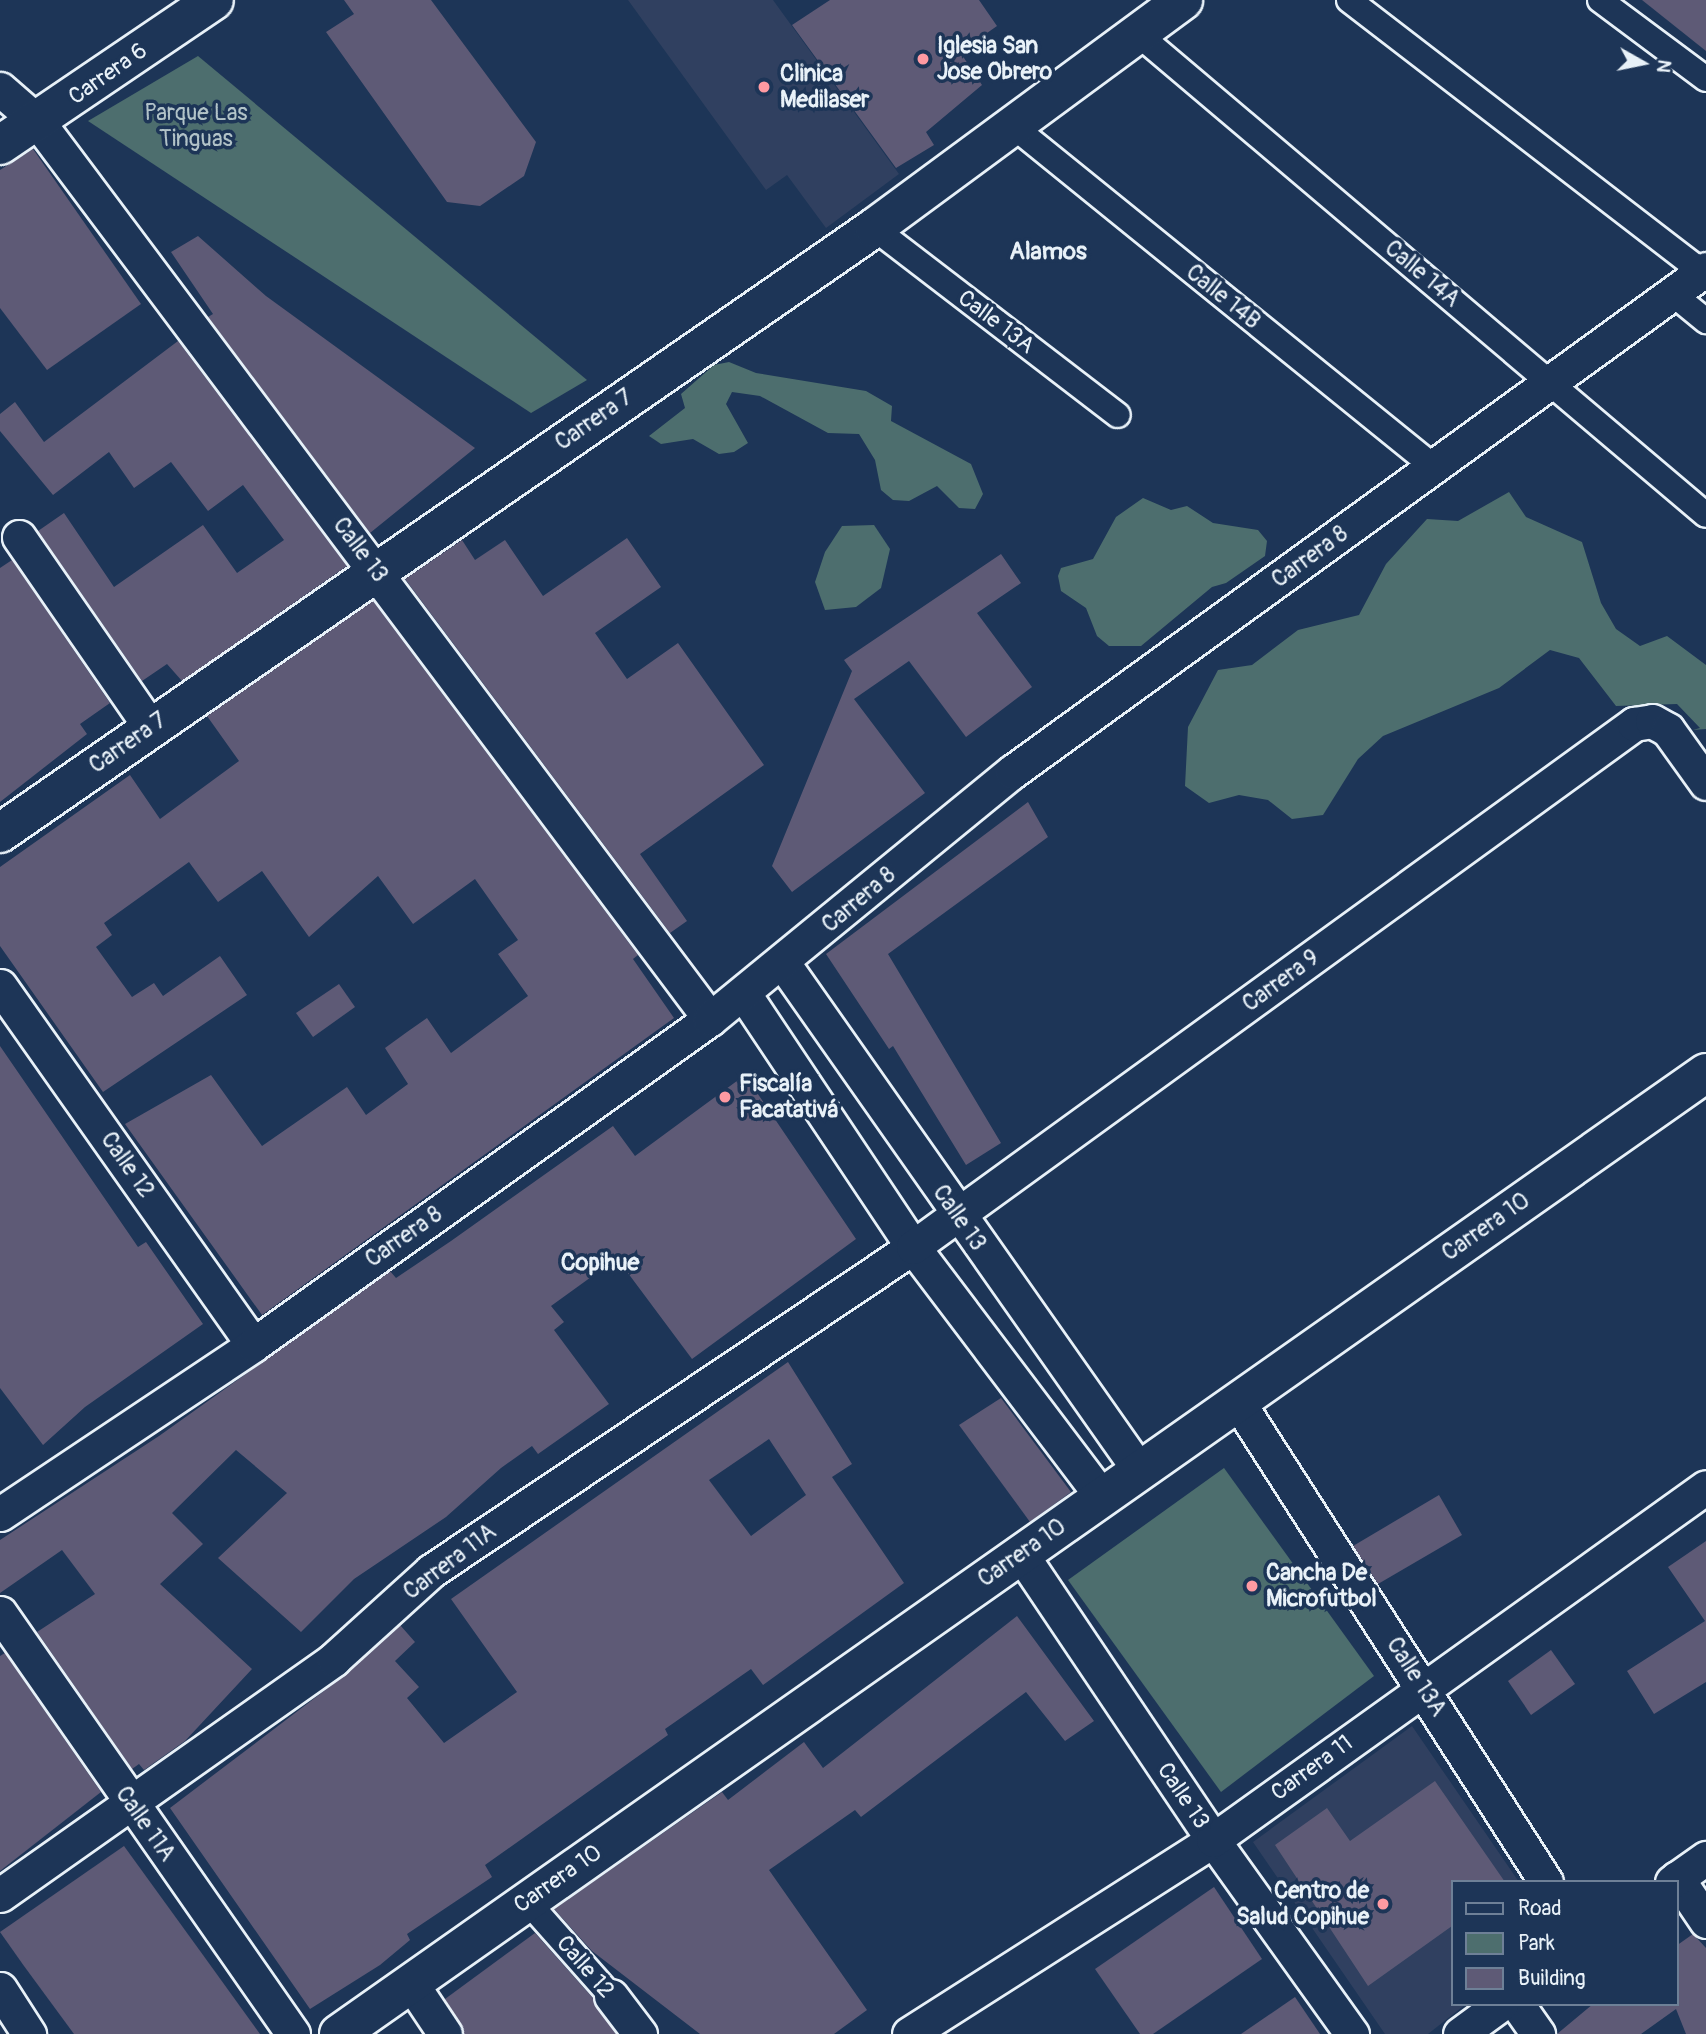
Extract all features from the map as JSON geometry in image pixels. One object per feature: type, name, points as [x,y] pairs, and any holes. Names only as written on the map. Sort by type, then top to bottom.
[{"type":"street","name":"Carrera 6","points":[[0,145],[38,122],[214,0]]},
{"type":"street","name":"Carrera 7","points":[[0,834],[376,571],[874,229],[1183,0]]},
{"type":"street","points":[[1349,0],[1704,270]]},
{"type":"street","points":[[1601,0],[1706,79]]},
{"type":"street","name":"Calle 14A","points":[[1138,34],[1706,515]]},
{"type":"street","name":"Calle 13","points":[[0,89],[38,122],[710,1019]]},
{"type":"street","name":"Calle 14B","points":[[1013,126],[1434,467]]},
{"type":"street","name":"Calle 13A","points":[[874,229],[1118,415]]},
{"type":"street","name":"Carrera 8","points":[[0,1514],[253,1345],[710,1019],[783,963],[1012,772],[1704,270]]},
{"type":"street","points":[[1673,294],[1706,321]]},
{"type":"street","points":[[19,537],[151,728]]},
{"type":"street","name":"Carrera 9","points":[[913,1247],[1634,724],[1652,722],[1668,730],[1704,775]]},
{"type":"street","name":"Calle 13","points":[[783,963],[957,1215],[1139,1470]]},
{"type":"street","name":"Calle 12","points":[[0,986],[253,1345]]},
{"type":"street","points":[[744,994],[913,1247],[1101,1496]]},
{"type":"street","name":"Carrera 10","points":[[339,2034],[1706,1073]]},
{"type":"street","name":"Carrera 11A","points":[[0,1895],[334,1659],[431,1571],[913,1247]]},
{"type":"street","name":"Calle 13A","points":[[1238,1402],[1545,1880]]},
{"type":"street","name":"Carrera 11","points":[[909,2034],[1213,1840],[1423,1687],[1706,1487]]},
{"type":"street","name":"Calle 13","points":[[1021,1554],[1213,1840],[1352,2034]]},
{"type":"street","name":"Calle 11A","points":[[0,1613],[293,2034]]},
{"type":"street","points":[[1675,1880],[1706,1858]]},
{"type":"street","points":[[1678,1884],[1706,1921]]},
{"type":"street","name":"Calle 12","points":[[527,1901],[611,1996],[640,2034]]},
{"type":"street","points":[[411,1983],[445,2034]]},
{"type":"street","points":[[1467,2032],[1499,2006]]},
{"type":"street","points":[[1518,2006],[1538,2034]]},
{"type":"shaded area","name":"Clinica Medilaser","points":[[628,0],[773,0],[899,174],[826,228],[787,175],[766,190]]},
{"type":"shaded area","points":[[1412,1726],[1518,1880],[1450,1880],[1450,2006],[1463,2006],[1428,2034],[1385,2034],[1253,1842]]},
{"type":"green space","name":"Parque Las Tinguas","points":[[198,56],[587,380],[531,413],[88,121]]},
{"type":"green space","points":[[729,362],[756,373],[866,391],[892,406],[891,421],[971,464],[983,494],[975,509],[959,508],[937,486],[909,501],[893,500],[881,490],[875,460],[859,434],[828,433],[760,396],[732,392],[726,404],[748,443],[734,452],[719,454],[693,439],[661,444],[649,436],[685,408],[681,394],[714,365]]},
{"type":"green space","points":[[1509,492],[1526,517],[1582,542],[1601,603],[1616,629],[1640,646],[1667,636],[1706,665],[1706,729],[1693,730],[1700,728],[1677,704],[1616,706],[1579,658],[1550,650],[1499,688],[1383,736],[1358,759],[1323,815],[1292,819],[1268,800],[1239,795],[1209,803],[1185,786],[1188,727],[1218,670],[1252,665],[1298,630],[1359,615],[1386,564],[1427,519],[1458,521]]},
{"type":"green space","points":[[1143,498],[1171,510],[1187,506],[1213,523],[1258,530],[1267,541],[1265,556],[1226,583],[1212,587],[1141,646],[1109,646],[1097,636],[1086,608],[1061,591],[1058,576],[1061,568],[1093,559],[1116,517]]},
{"type":"green space","points":[[874,525],[890,549],[881,588],[856,607],[825,610],[815,582],[825,552],[842,526]]},
{"type":"green space","points":[[1224,1468],[1374,1676],[1221,1792],[1068,1580]]},
{"type":"building","points":[[344,0],[431,0],[536,142],[524,176],[480,206],[447,202],[326,32],[354,14]]},
{"type":"building","points":[[830,0],[979,0],[997,26],[960,52],[982,85],[926,132],[934,145],[896,168],[792,25]]},
{"type":"building","points":[[1642,0],[1706,0],[1706,51]]},
{"type":"building","points":[[33,149],[141,304],[47,370],[0,308],[0,170]]},
{"type":"building","points":[[198,236],[266,296],[475,448],[370,533],[208,317],[213,314],[171,252]]},
{"type":"building","points":[[178,341],[347,566],[182,681],[167,664],[142,681],[38,531],[64,513],[114,587],[203,525],[237,573],[284,540],[243,485],[208,511],[171,462],[134,488],[109,452],[53,495],[0,431],[0,414],[15,402],[44,442]]},
{"type":"building","points":[[627,538],[661,587],[595,633],[627,679],[678,643],[764,765],[640,854],[687,921],[670,933],[405,579],[462,540],[475,560],[505,540],[543,596]]},
{"type":"building","points":[[1001,554],[1021,583],[977,613],[1032,687],[966,737],[909,661],[854,699],[925,793],[792,892],[772,866],[852,671],[844,660]]},
{"type":"building","points":[[12,560],[110,703],[80,724],[87,734],[0,802],[0,568]]},
{"type":"building","points":[[373,601],[638,955],[633,959],[674,1018],[262,1315],[125,1124],[211,1075],[262,1146],[347,1087],[366,1115],[408,1084],[385,1048],[427,1018],[451,1053],[528,996],[498,954],[518,940],[475,879],[413,924],[378,876],[309,937],[262,871],[218,902],[189,862],[104,923],[112,935],[96,947],[132,997],[154,983],[163,996],[220,956],[247,995],[103,1092],[0,946],[0,867],[130,775],[160,819],[239,761],[207,716]]},
{"type":"building","points":[[1028,802],[1048,837],[888,954],[1001,1143],[966,1165],[893,1046],[889,1049],[826,954]]},
{"type":"building","points":[[339,984],[355,1007],[313,1037],[296,1013]]},
{"type":"building","points":[[0,1046],[138,1247],[146,1242],[203,1324],[85,1407],[43,1445],[0,1388]]},
{"type":"building","points":[[745,1075],[856,1239],[692,1359],[613,1253],[605,1267],[551,1306],[564,1322],[554,1330],[609,1404],[538,1454],[532,1446],[501,1468],[446,1517],[354,1579],[301,1632],[218,1558],[287,1493],[236,1450],[172,1513],[203,1544],[160,1584],[252,1669],[185,1741],[144,1770],[139,1764],[132,1769],[37,1632],[95,1594],[62,1550],[0,1593],[0,1540],[159,1436],[390,1271],[396,1278],[613,1126],[635,1156]]},
{"type":"building","points":[[788,1362],[852,1464],[832,1477],[904,1583],[763,1685],[751,1669],[665,1729],[668,1735],[485,1865],[492,1877],[407,1934],[410,1940],[380,1965],[310,2009],[170,1808],[345,1675],[400,1625],[415,1642],[395,1661],[419,1687],[407,1698],[444,1743],[517,1692],[451,1599]],"holes":[[[769,1439],[806,1495],[751,1536],[709,1480]]]},
{"type":"building","points":[[1001,1398],[1071,1492],[1030,1522],[959,1425]]},
{"type":"building","points":[[1439,1495],[1462,1535],[1378,1584],[1353,1546]]},
{"type":"building","points":[[1706,1541],[1706,1682],[1654,1714],[1627,1671],[1705,1621],[1668,1567]]},
{"type":"building","points":[[1017,1616],[1094,1721],[1065,1741],[1026,1692],[861,1817],[855,1810],[769,1870],[867,2010],[834,2034],[700,2034],[592,1951],[554,1909],[722,1792],[728,1800],[804,1742],[823,1768]]},
{"type":"building","points":[[1551,1650],[1575,1684],[1531,1715],[1508,1681]]},
{"type":"building","points":[[5,1653],[101,1792],[0,1871],[0,1656]]},
{"type":"building","name":"Centro de Salud Copihue","points":[[1435,1781],[1504,1880],[1450,1880],[1450,1927],[1368,1986],[1275,1845],[1327,1808],[1350,1841]]},
{"type":"building","points":[[124,1846],[260,2034],[74,2034],[24,1966],[0,1932]]},
{"type":"building","points":[[1214,1887],[1262,1959],[1153,2034],[1140,2034],[1095,1969]]},
{"type":"building","points":[[535,1933],[592,1997],[616,2034],[464,2034],[445,1999]]},
{"type":"building","points":[[1693,1934],[1706,1948],[1706,2034],[1686,2034],[1676,2009],[1641,2034],[1557,2034],[1591,2006],[1678,2006],[1678,1945]]},
{"type":"building","points":[[1295,1997],[1320,2034],[1241,2034]]},
{"type":"place","name":"Iglesia San Jose Obrero","points":[[923,59]]},
{"type":"place","name":"Clinica Medilaser","points":[[764,87]]},
{"type":"place","name":"Fiscalía Facatativá","points":[[725,1097]]},
{"type":"place","name":"Cancha De Microfutbol","points":[[1252,1586]]},
{"type":"place","name":"Centro de Salud Copihue","points":[[1383,1904]]},
{"type":"district","name":"Alamos","points":[[1048,252]]},
{"type":"district","name":"Copihue","points":[[600,1263]]}]
